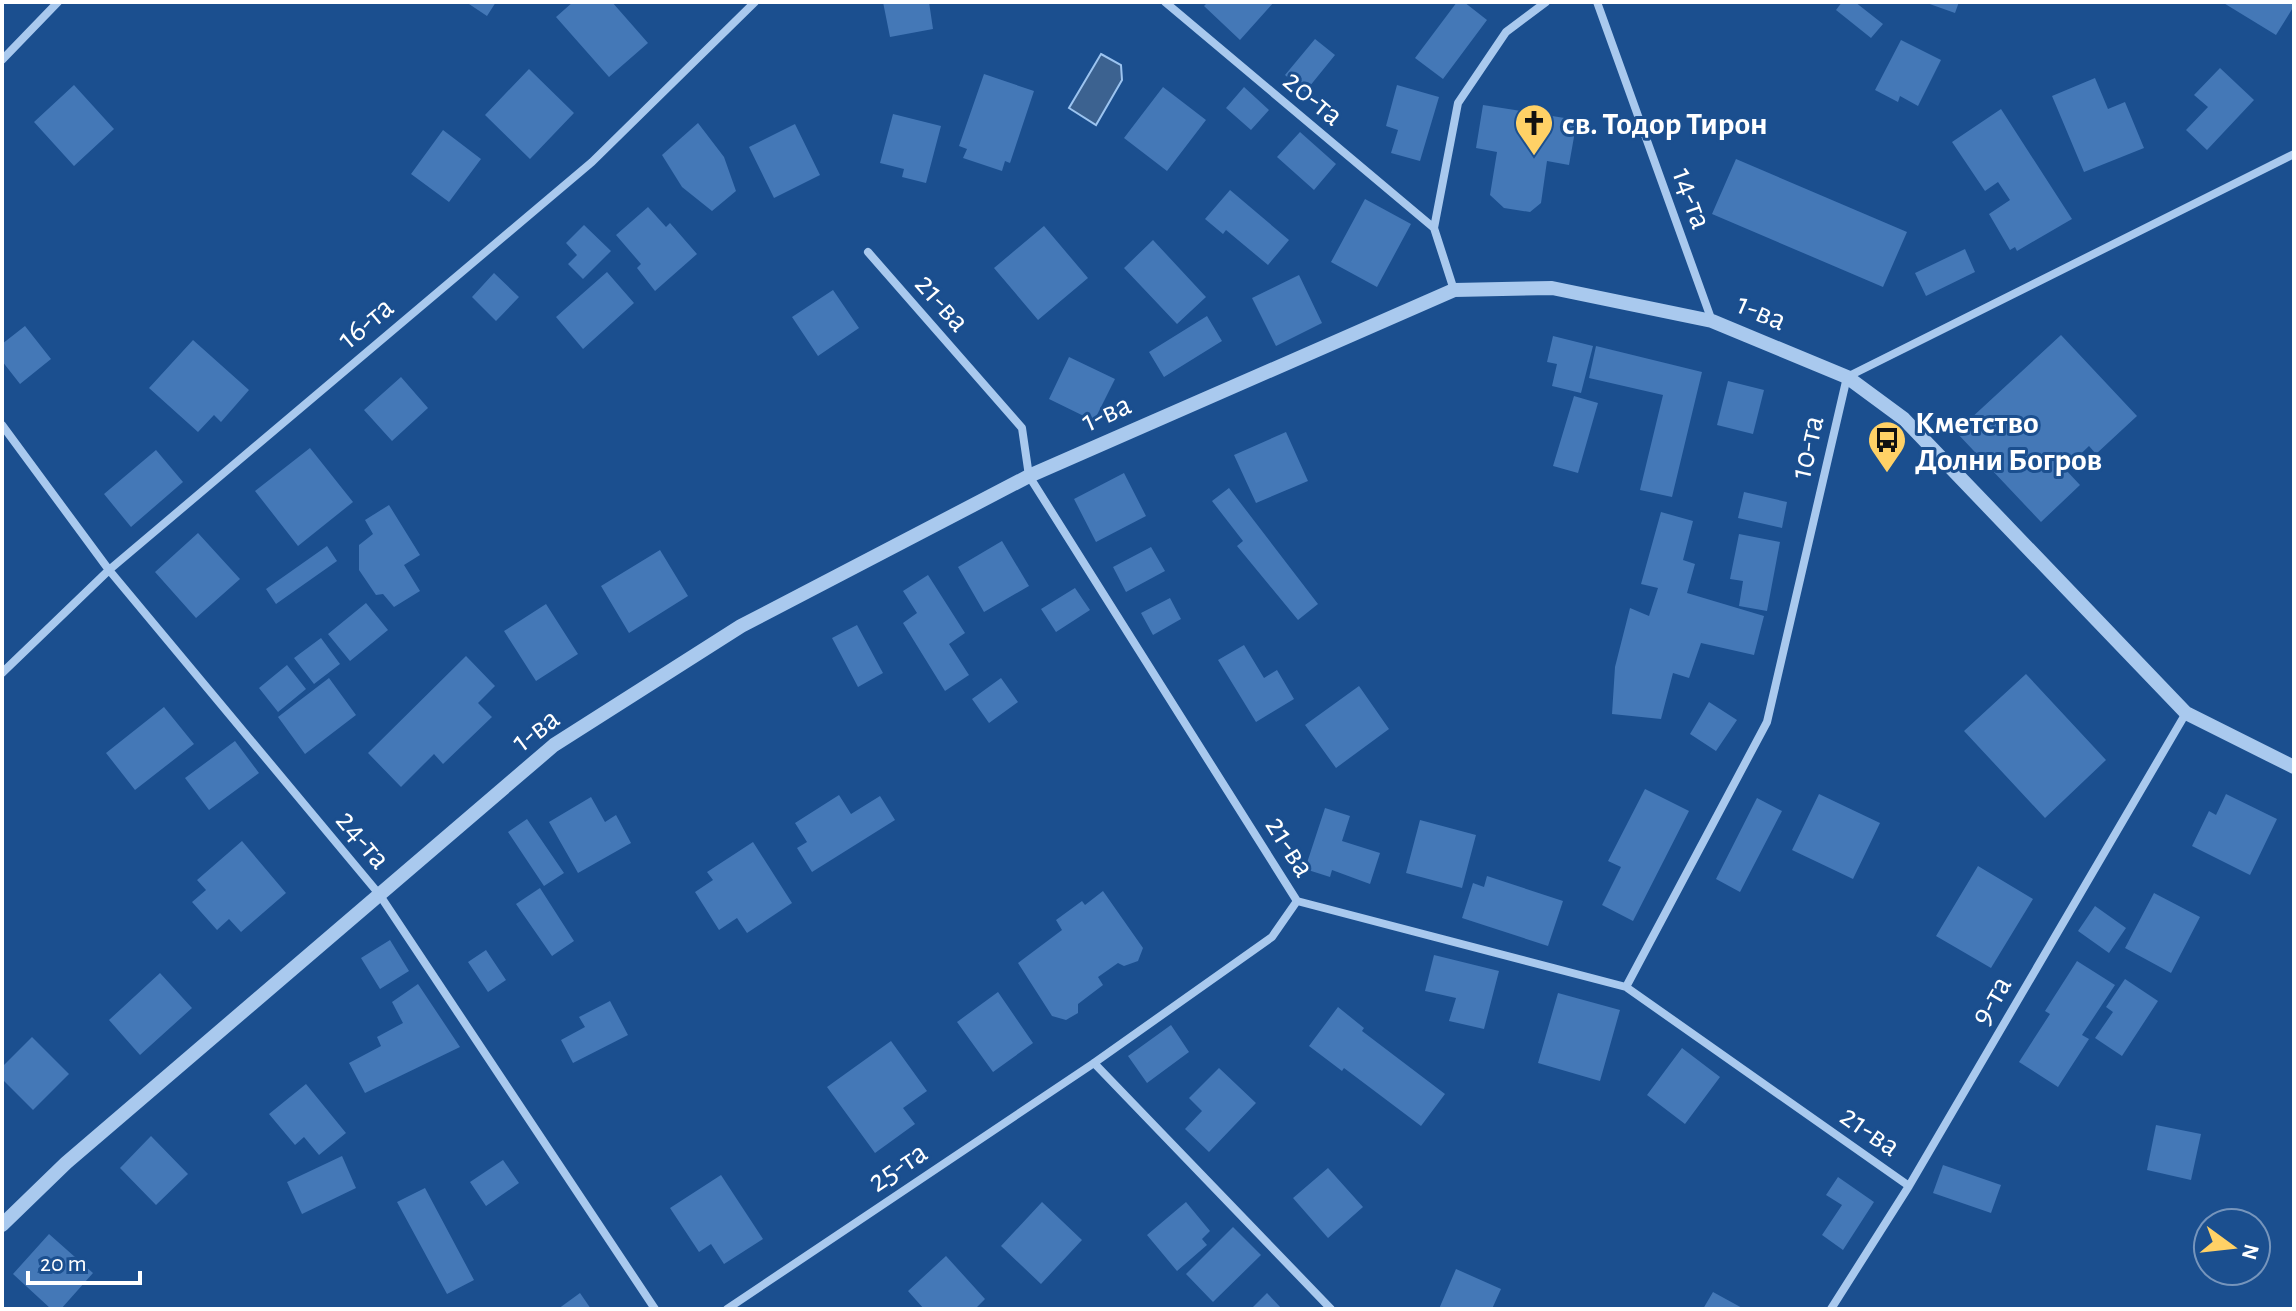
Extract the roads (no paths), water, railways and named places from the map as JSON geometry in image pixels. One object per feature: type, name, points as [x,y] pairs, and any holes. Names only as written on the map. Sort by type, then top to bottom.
[{"type":"street","points":[[2,60],[58,2]]},
{"type":"street","name":"16-та","points":[[2,673],[109,570],[592,162],[755,2]]},
{"type":"street","name":"20-та","points":[[1165,2],[1434,228]]},
{"type":"street","points":[[1454,290],[1434,228],[1458,103],[1506,32],[1546,2]]},
{"type":"street","name":"14-та","points":[[1597,2],[1712,321]]},
{"type":"street","name":"10-та","points":[[1626,987],[1767,722],[1847,377],[2294,154]]},
{"type":"street","name":"21-ва","points":[[868,252],[1022,428],[1029,476],[1297,901],[1626,987],[1909,1186]]},
{"type":"street","name":"1-ва","points":[[2,1225],[66,1163],[554,745],[741,626],[1029,476],[1454,290],[1552,288],[1712,321],[1847,377],[1904,419],[2186,713],[2294,767]]},
{"type":"street","name":"24-та","points":[[2,425],[109,570],[379,894],[655,1309]]},
{"type":"street","name":"9-та","points":[[1831,1309],[1909,1186],[2186,713]]},
{"type":"street","name":"25-та","points":[[727,1309],[1094,1063],[1272,937],[1297,901]]},
{"type":"street","points":[[1094,1063],[1331,1309]]},
{"type":"water","points":[[1101,54],[1121,65],[1122,80],[1096,125],[1069,108]]},
{"type":"place","name":"св. Тодор Тирон","points":[[1534,157]]},
{"type":"place","name":"Кметство Долни Богров","points":[[1887,474]]}]
